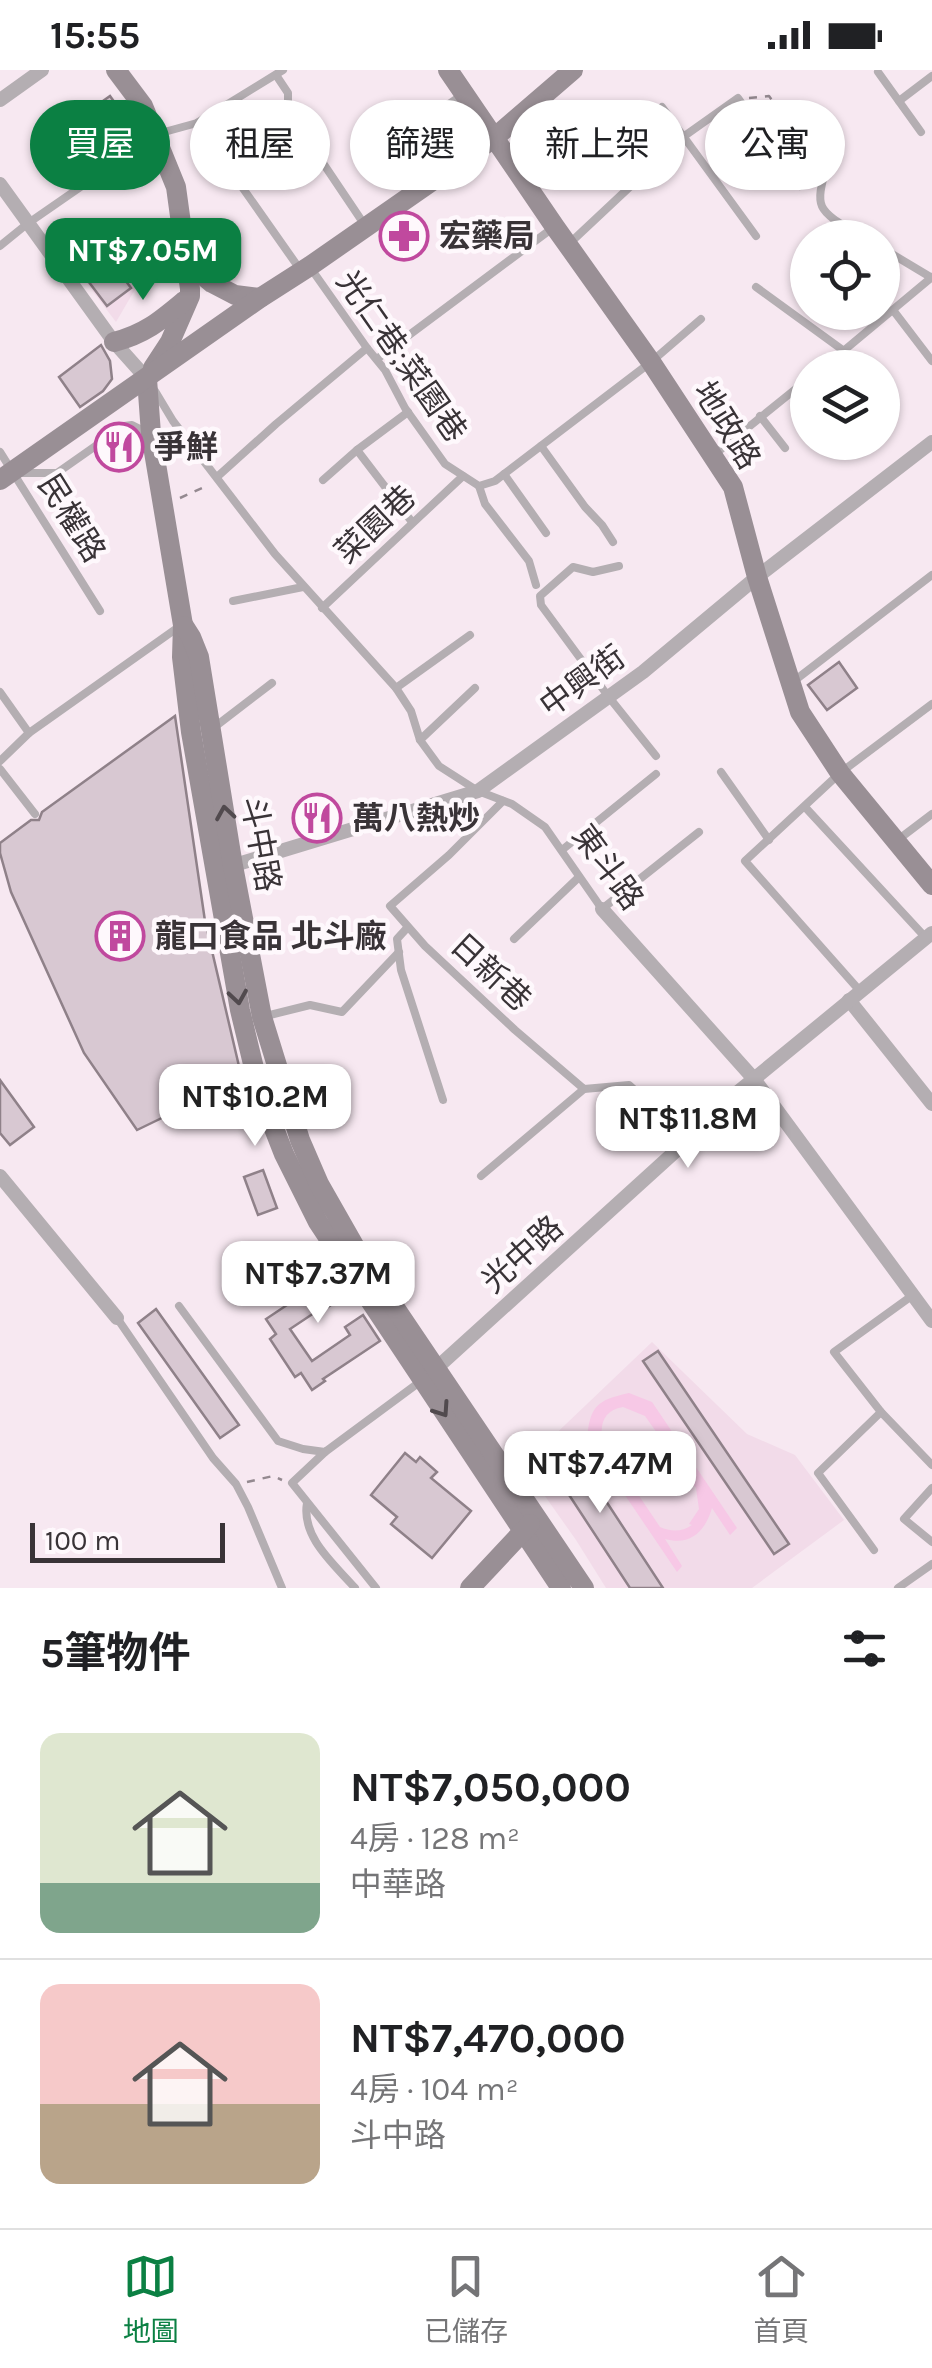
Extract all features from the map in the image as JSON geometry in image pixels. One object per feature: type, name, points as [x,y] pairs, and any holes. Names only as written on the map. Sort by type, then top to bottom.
[{"type":"main road","points":[[116,70],[138,100]]},
{"type":"main road","name":"地政路","points":[[448,70],[733,487],[800,712],[840,773],[932,886]]},
{"type":"main road","points":[[7,476],[494,138],[574,70]]},
{"type":"main road","points":[[147,378],[170,342],[190,296],[176,186],[170,170]]},
{"type":"main road","points":[[186,261],[234,295],[260,298]]},
{"type":"main road","points":[[114,342],[154,326],[190,296]]},
{"type":"main road","name":"斗中路","points":[[147,378],[151,434],[182,624],[182,658],[201,731],[224,868],[240,1010],[260,1093],[284,1154],[318,1222],[353,1261],[530,1524],[584,1588]]},
{"type":"main road","name":"斗中路","points":[[224,868],[262,1017],[300,1140],[353,1261]]},
{"type":"main road","points":[[470,1588],[530,1524]]},
{"type":"main road","name":"斗中路","points":[[530,1524],[560,1588]]},
{"type":"street","points":[[0,100],[42,70]]},
{"type":"street","points":[[0,184],[114,342],[147,378]]},
{"type":"street","name":"中興街","points":[[224,868],[478,791],[643,672],[757,577],[932,442]]},
{"type":"street","name":"東斗路","points":[[602,909],[754,1079],[932,1321]]},
{"type":"street","name":"光中路","points":[[429,1375],[754,1079],[929,935]]},
{"type":"street","points":[[855,996],[932,1104]]},
{"type":"street","points":[[0,1176],[117,1318]]},
{"type":"lane","points":[[234,100],[280,72],[288,92],[288,111],[366,227]]},
{"type":"lane","points":[[878,72],[921,132]]},
{"type":"lane","points":[[899,101],[932,76]]},
{"type":"lane","points":[[454,100],[464,93]]},
{"type":"lane","points":[[685,136],[738,98]]},
{"type":"lane","points":[[685,140],[756,236]]},
{"type":"lane","points":[[0,246],[77,190]]},
{"type":"lane","name":"光仁巷;菜園巷","points":[[247,190],[377,359],[445,464],[479,486]]},
{"type":"lane","points":[[567,245],[626,190]]},
{"type":"lane","points":[[820,190],[818,198],[826,215],[834,220]]},
{"type":"lane","points":[[377,359],[554,227]]},
{"type":"lane","points":[[900,258],[932,277],[900,304]]},
{"type":"lane","points":[[756,287],[843,350]]},
{"type":"lane","points":[[536,585],[528,561],[485,504],[479,486],[495,481],[701,319]]},
{"type":"lane","points":[[900,319],[932,361]]},
{"type":"lane","points":[[845,350],[869,330]]},
{"type":"lane","points":[[218,479],[276,424],[367,348]]},
{"type":"lane","name":"東斗路","points":[[147,378],[173,421],[274,554],[396,688],[411,711],[420,740],[439,766],[478,791],[512,804],[545,827],[602,909]]},
{"type":"lane","points":[[714,455],[790,394]]},
{"type":"lane","points":[[323,480],[408,412]]},
{"type":"lane","points":[[760,416],[785,448]]},
{"type":"lane","points":[[7,476],[58,472],[124,426],[132,425],[151,434]]},
{"type":"lane","points":[[541,446],[613,542]]},
{"type":"lane","points":[[358,450],[412,522]]},
{"type":"lane","name":"民權路","points":[[0,452],[7,476],[100,612]]},
{"type":"lane","points":[[504,474],[546,533]]},
{"type":"lane","name":"菜園巷","points":[[322,608],[463,476]]},
{"type":"lane","points":[[619,566],[593,572],[573,568],[540,596],[541,604],[656,756]]},
{"type":"lane","points":[[791,684],[932,575]]},
{"type":"lane","points":[[233,602],[303,586]]},
{"type":"lane","points":[[0,761],[29,733],[182,624]]},
{"type":"lane","points":[[396,688],[470,635]]},
{"type":"lane","points":[[201,731],[272,683]]},
{"type":"lane","points":[[420,740],[476,688]]},
{"type":"lane","points":[[0,692],[29,733]]},
{"type":"lane","points":[[855,996],[745,861],[840,773],[932,704]]},
{"type":"lane","points":[[0,769],[35,814]]},
{"type":"lane","points":[[720,772],[770,840]]},
{"type":"lane","points":[[562,850],[656,774]]},
{"type":"lane","name":"日新巷","points":[[503,801],[390,906],[407,928],[515,1030],[584,1089]]},
{"type":"lane","points":[[805,807],[929,935]]},
{"type":"lane","points":[[896,842],[932,814]]},
{"type":"lane","points":[[602,909],[699,832]]},
{"type":"lane","points":[[514,939],[579,877]]},
{"type":"lane","points":[[407,928],[397,939],[401,970],[443,1100]]},
{"type":"lane","points":[[262,1017],[310,1005],[342,1012],[399,952]]},
{"type":"lane","points":[[481,1176],[584,1089],[629,1085],[690,1140]]},
{"type":"lane","points":[[913,1295],[834,1352],[881,1412],[932,1465]]},
{"type":"lane","points":[[179,1306],[278,1442],[324,1452]]},
{"type":"lane","points":[[117,1318],[213,1458],[236,1484],[282,1588]]},
{"type":"lane","points":[[376,1588],[292,1483],[324,1452],[429,1375]]},
{"type":"lane","points":[[874,1550],[818,1473],[881,1412]]},
{"type":"lane","points":[[932,1488],[904,1519],[932,1542]]},
{"type":"lane","points":[[307,1503],[305,1514],[310,1534],[354,1588]]},
{"type":"lane","points":[[898,1588],[932,1564]]},
{"type":"path","points":[[738,98],[769,96],[772,100]]},
{"type":"path","points":[[164,505],[218,479]]},
{"type":"path","points":[[236,1484],[272,1476],[292,1483]]},
{"type":"shaded area","points":[[105,239],[137,286],[116,322],[73,265]]},
{"type":"shaded area","points":[[652,1342],[747,1434],[795,1455],[844,1520],[752,1588],[606,1588],[523,1465]]},
{"type":"shaded area","points":[[629,1393],[652,1402],[737,1528],[730,1535],[712,1508],[705,1524],[689,1539],[665,1539],[682,1566],[677,1572],[587,1439],[597,1406]],"holes":[[[623,1407],[645,1416],[696,1488],[699,1509],[689,1524],[692,1525],[684,1529],[660,1527],[603,1442],[603,1424],[611,1411]]]},
{"type":"building","points":[[101,247],[131,288],[107,306],[76,265]]},
{"type":"building","points":[[101,345],[110,361],[112,379],[103,391],[80,407],[59,377]]},
{"type":"building","points":[[839,662],[857,688],[827,710],[808,685]]},
{"type":"building","name":"龍口食品 北斗廠","points":[[175,716],[205,921],[242,1079],[137,1130],[84,1053],[11,892],[0,843],[31,820],[39,820],[42,812]]},
{"type":"building","points":[[0,1080],[34,1127],[10,1145],[0,1133]]},
{"type":"building","points":[[263,1170],[277,1208],[258,1215],[244,1177]]},
{"type":"building","points":[[321,1252],[349,1293],[290,1329],[312,1361],[350,1335],[345,1327],[363,1315],[380,1341],[312,1390],[301,1373],[295,1377],[270,1339],[276,1334],[266,1319],[314,1287],[300,1266]]},
{"type":"building","points":[[156,1309],[239,1425],[220,1438],[138,1323]]},
{"type":"building","points":[[658,1351],[789,1544],[774,1554],[643,1361]]},
{"type":"building","points":[[564,1437],[663,1588],[630,1588],[541,1452]]},
{"type":"building","points":[[405,1453],[416,1462],[420,1457],[437,1472],[431,1478],[471,1511],[432,1558],[391,1524],[397,1517],[371,1495]]},
{"type":"place","name":"宏藥局","points":[[404,236]]},
{"type":"place","name":"爭鮮","points":[[119,447]]},
{"type":"place","name":"萬八熱炒","points":[[317,818]]},
{"type":"place","name":"龍口食品 北斗廠","points":[[120,936]]}]
